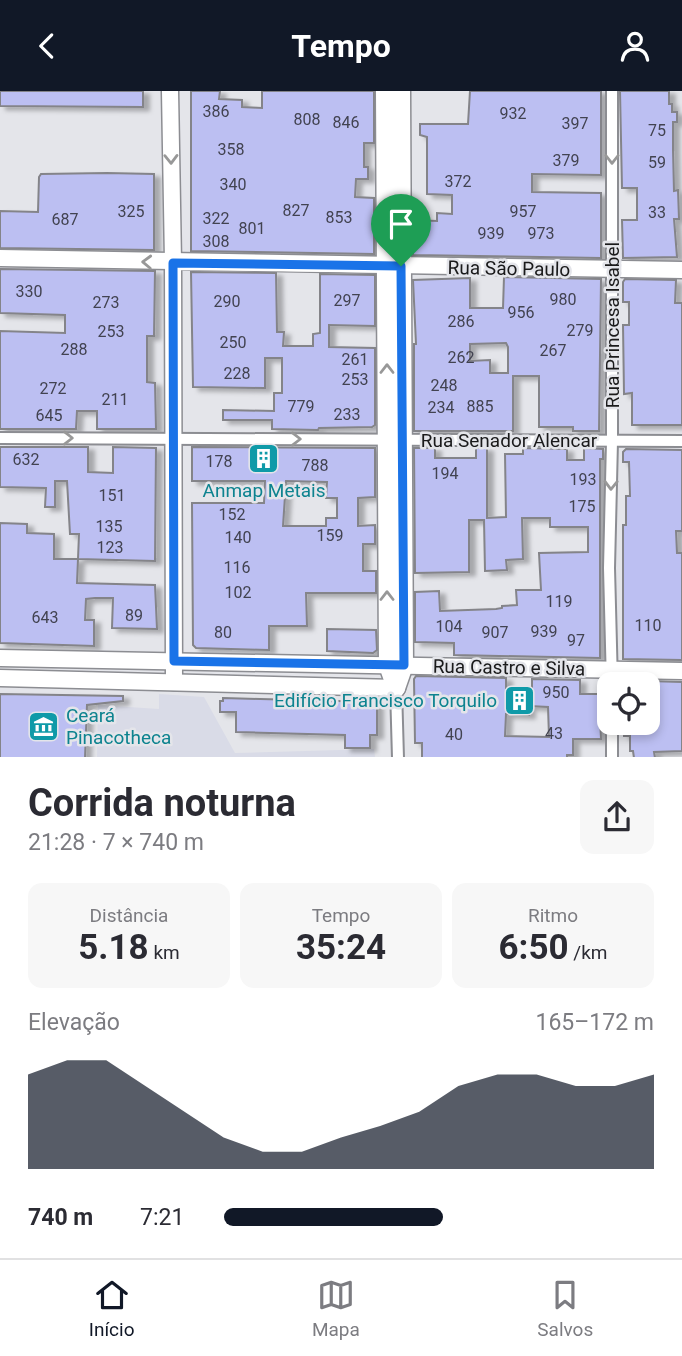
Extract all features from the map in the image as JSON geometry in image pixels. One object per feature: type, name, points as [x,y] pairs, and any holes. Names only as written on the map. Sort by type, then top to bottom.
[{"type":"main road","points":[[385,91],[394,266]]},
{"type":"main road","points":[[396,688],[394,266],[401,91]]},
{"type":"street","points":[[170,91],[174,682]]},
{"type":"street","name":"Rua Princesa Isabel","points":[[612,91],[612,440],[609,568],[612,672]]},
{"type":"street","name":"Rua São Paulo","points":[[0,258],[682,270]]},
{"type":"street","name":"Rua Senador Alencar","points":[[0,438],[682,441]]},
{"type":"street","name":"Rua Castro e Silva","points":[[0,658],[396,665],[597,675]]},
{"type":"street","name":"Rua Castro e Silva","points":[[660,673],[682,671]]},
{"type":"street","points":[[0,678],[396,688],[398,757]]},
{"type":"street","points":[[612,735],[612,757]]},
{"type":"shaded area","points":[[159,694],[204,697],[235,753],[374,749],[375,757],[97,757],[98,705],[159,709]]},
{"type":"building","points":[[0,91],[143,91],[143,107],[0,106]]},
{"type":"building","points":[[191,91],[220,91],[219,99],[242,100],[242,107],[262,108],[262,91],[374,91],[374,143],[364,143],[364,167],[368,167],[368,179],[356,179],[355,197],[374,198],[374,254],[191,251]]},
{"type":"building","points":[[470,91],[601,91],[601,175],[532,174],[532,192],[601,193],[601,258],[413,255],[413,220],[437,221],[437,213],[452,214],[452,195],[427,194],[427,137],[420,135],[420,124],[468,124]]},
{"type":"building","points":[[620,91],[669,91],[672,112],[677,112],[677,122],[673,122],[673,150],[674,191],[678,190],[679,219],[674,219],[677,257],[623,258],[622,220],[637,220],[637,188],[622,188]]},
{"type":"building","points":[[41,174],[154,174],[154,250],[0,248],[0,211],[38,212]]},
{"type":"building","points":[[0,269],[155,271],[154,336],[147,336],[147,382],[155,383],[156,429],[97,429],[97,411],[77,411],[76,429],[0,429],[0,331],[65,333],[65,315],[0,313]]},
{"type":"building","points":[[191,272],[276,273],[277,332],[284,332],[283,346],[313,346],[313,334],[320,333],[320,274],[375,275],[375,326],[329,325],[329,347],[375,348],[375,425],[318,430],[272,429],[272,420],[223,420],[223,410],[274,411],[274,393],[282,393],[282,358],[265,358],[265,388],[193,387]]},
{"type":"building","points":[[504,277],[601,279],[599,431],[573,431],[573,427],[539,427],[539,376],[513,376],[513,431],[414,431],[416,344],[413,280],[470,278],[470,308],[503,308]],"holes":[[[506,343],[508,373],[490,373],[490,360],[470,361],[470,344]]]},
{"type":"building","points":[[625,279],[676,280],[675,303],[682,303],[682,425],[632,425],[632,393],[624,394],[623,325],[629,325],[629,302],[623,302]]},
{"type":"building","points":[[0,447],[88,447],[88,472],[113,473],[113,447],[156,448],[155,561],[78,559],[79,534],[70,534],[67,481],[55,481],[55,507],[45,507],[46,488],[0,487]]},
{"type":"building","points":[[192,447],[375,448],[375,497],[358,498],[358,526],[375,525],[375,544],[363,544],[363,571],[376,571],[376,593],[306,593],[307,626],[269,626],[269,650],[196,648],[193,645],[192,503],[264,503],[265,481],[192,481]],"holes":[[[286,481],[327,482],[326,498],[337,498],[337,518],[326,518],[326,526],[283,526]]]},
{"type":"building","points":[[414,448],[435,448],[435,458],[476,458],[476,448],[487,448],[487,518],[506,517],[505,454],[523,454],[523,448],[567,449],[567,460],[584,460],[584,448],[603,449],[603,459],[600,459],[600,658],[454,655],[454,643],[415,642],[415,592],[439,591],[440,611],[496,609],[517,605],[516,590],[541,590],[539,553],[588,552],[588,527],[550,527],[550,518],[522,518],[523,559],[506,560],[507,570],[485,571],[484,520],[469,520],[469,572],[415,573]]},
{"type":"building","points":[[626,449],[682,450],[682,531],[676,531],[677,553],[682,553],[682,660],[623,659],[623,525],[626,525],[626,496],[630,496],[629,462],[623,462],[623,452]]},
{"type":"building","points":[[0,523],[27,524],[27,533],[54,534],[54,559],[78,559],[77,583],[155,585],[157,629],[112,628],[113,598],[95,598],[86,599],[85,620],[94,620],[94,646],[0,643]]},
{"type":"building","points":[[327,629],[376,630],[377,650],[373,653],[327,651]]},
{"type":"building","points":[[416,676],[506,678],[506,688],[532,688],[532,679],[580,680],[580,694],[597,694],[597,735],[601,735],[601,739],[573,739],[573,755],[567,757],[422,757],[422,743],[415,743]],"holes":[[[529,706],[548,707],[549,737],[505,736],[506,714],[529,715]]]},
{"type":"building","points":[[660,681],[682,682],[682,751],[654,752],[655,757],[634,757],[633,751],[630,751],[630,736],[624,736],[660,735]]},
{"type":"building","name":"Ceará Pinacotheca","points":[[0,694],[123,696],[123,701],[87,705],[85,757],[0,757]]},
{"type":"building","points":[[223,698],[375,702],[377,735],[370,735],[370,748],[345,748],[345,735],[236,732],[236,712],[220,712],[220,701],[223,701]]},
{"type":"place","name":"Anmap Metais","points":[[264,459]]},
{"type":"place","name":"Edifício Francisco Torquilo","points":[[520,700]]},
{"type":"place","name":"Ceará Pinacotheca","points":[[43,726]]},
{"type":"route","points":[[173,263],[401,266],[404,665],[174,661],[173,263]]}]
